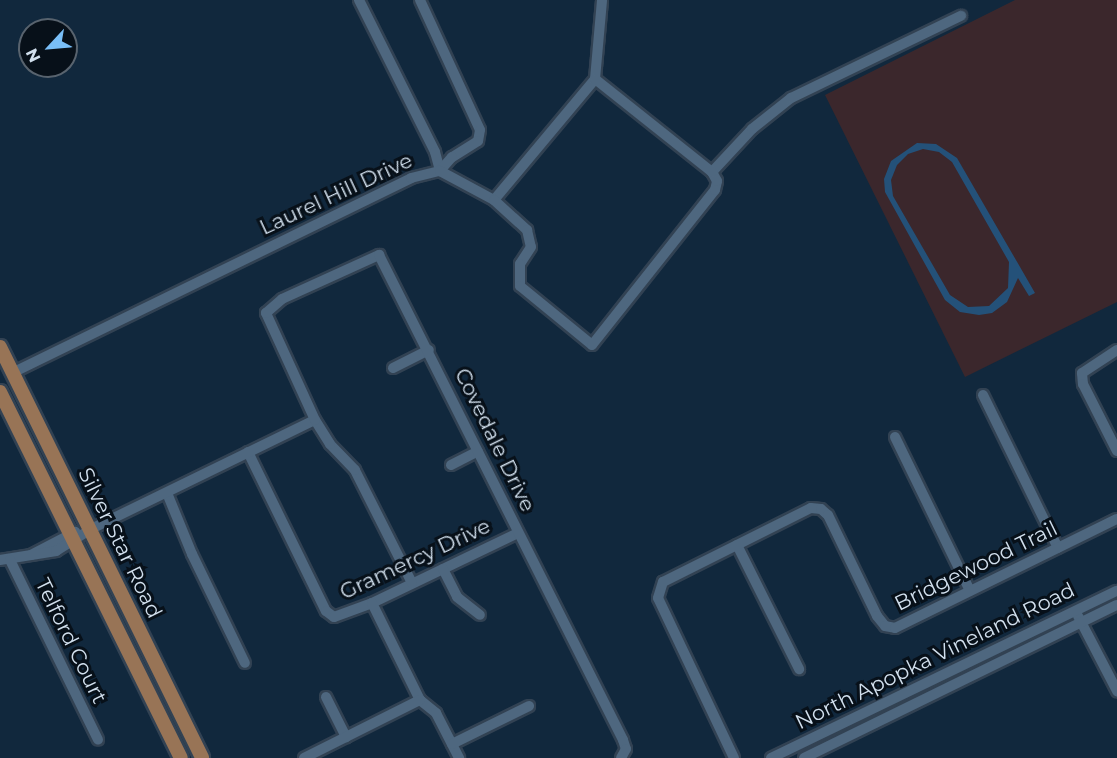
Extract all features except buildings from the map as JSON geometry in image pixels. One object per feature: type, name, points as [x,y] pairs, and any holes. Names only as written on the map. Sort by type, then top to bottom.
[{"type":"main road","name":"Silver Star Road","points":[[0,347],[6,370],[89,530],[202,758]]},
{"type":"main road","name":"Silver Star Road","points":[[0,392],[181,758]]},
{"type":"main road","points":[[147,688],[163,704],[190,758]]},
{"type":"street","points":[[359,0],[435,152],[440,171]]},
{"type":"street","points":[[420,0],[480,130],[478,141],[452,157],[440,171]]},
{"type":"street","points":[[494,200],[596,79],[602,0]]},
{"type":"street","points":[[596,79],[712,172],[759,123],[791,98],[961,16]]},
{"type":"street","name":"Laurel Hill Drive","points":[[6,370],[411,178],[440,171],[494,200],[527,230],[531,238],[531,247],[520,264],[520,286],[592,345],[715,190],[717,181],[712,172]]},
{"type":"street","name":"Covedale Drive","points":[[315,420],[266,313],[282,299],[379,255],[429,350],[623,740],[626,749],[621,758]]},
{"type":"street","points":[[393,368],[429,350]]},
{"type":"street","points":[[1117,350],[1096,360],[1082,373],[1083,384],[1117,451]]},
{"type":"street","points":[[983,395],[1058,548]]},
{"type":"street","points":[[5,560],[25,558],[89,530],[315,420],[330,444],[355,470],[412,583]]},
{"type":"street","points":[[895,437],[970,591]]},
{"type":"street","points":[[450,465],[478,451]]},
{"type":"street","name":"Gramercy Drive","points":[[248,452],[326,611],[334,617],[346,615],[519,532]]},
{"type":"street","points":[[167,493],[192,554],[245,663]]},
{"type":"street","name":"Bridgewood Trail","points":[[734,758],[658,598],[658,588],[663,582],[811,508],[821,509],[828,515],[885,626],[895,627],[1117,519]]},
{"type":"street","points":[[737,545],[799,669]]},
{"type":"street","name":"Telford Court","points":[[5,560],[98,740]]},
{"type":"street","points":[[442,569],[457,597],[480,615]]},
{"type":"street","name":"North Apopka Vineland Road","points":[[771,758],[1074,609],[1117,591]]},
{"type":"street","points":[[372,603],[420,700],[436,713],[459,758]]},
{"type":"street","name":"North Apopka Vineland Road","points":[[804,758],[1081,620],[1117,605]]},
{"type":"street","points":[[1074,609],[1117,691]]},
{"type":"street","points":[[326,697],[345,737]]},
{"type":"street","points":[[304,758],[420,700]]},
{"type":"street","points":[[452,744],[529,706]]},
{"type":"shaded area","points":[[1015,0],[1117,0],[1117,302],[965,377],[825,95]]},
{"type":"shaded area","points":[[917,143],[936,144],[957,158],[1035,293],[1029,296],[1018,278],[1007,302],[992,313],[979,315],[960,312],[945,300],[885,192],[884,179],[891,161]],"holes":[[[923,149],[939,152],[952,162],[1009,262],[1008,288],[989,306],[968,307],[950,295],[893,196],[891,180],[897,165],[908,154]]]}]
